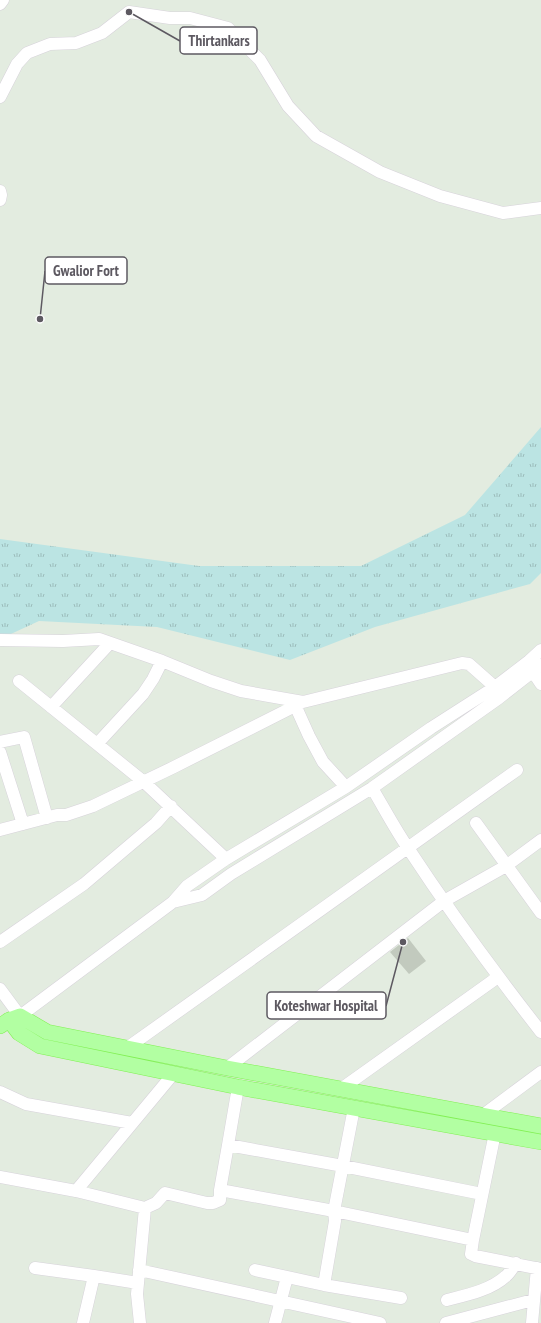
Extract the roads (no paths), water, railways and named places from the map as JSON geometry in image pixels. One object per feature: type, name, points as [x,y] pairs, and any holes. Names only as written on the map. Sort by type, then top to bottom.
[{"type":"main road","points":[[10,1021],[47,1032],[227,1068],[541,1126]]},
{"type":"main road","points":[[10,1021],[19,1033],[40,1046],[238,1086],[541,1142]]},
{"type":"street","points":[[0,4],[3,0]]},
{"type":"street","points":[[0,98],[17,64],[27,53],[50,44],[76,43],[102,33],[129,12],[170,18],[190,18],[228,28],[260,60],[288,106],[316,136],[380,172],[440,196],[503,213],[541,208]]},
{"type":"street","points":[[0,191],[0,200]]},
{"type":"street","points":[[0,640],[42,641],[99,639],[241,691],[299,704]]},
{"type":"street","points":[[51,707],[110,643]]},
{"type":"street","points":[[0,989],[10,1021],[173,902],[187,886],[226,859],[346,787],[431,728],[495,687],[541,650]]},
{"type":"street","points":[[97,744],[143,694],[162,661]]},
{"type":"street","points":[[0,830],[57,815],[66,815],[93,806],[299,704],[364,686],[462,663],[469,664],[495,687]]},
{"type":"street","points":[[173,902],[202,895],[231,874],[372,788],[537,669],[541,684]]},
{"type":"street","points":[[19,681],[144,782],[226,859]]},
{"type":"street","points":[[299,704],[309,736],[323,762],[346,787]]},
{"type":"street","points":[[0,742],[24,738],[47,818]]},
{"type":"street","points":[[0,752],[23,824]]},
{"type":"street","points":[[127,1048],[517,770]]},
{"type":"street","points":[[372,788],[444,902],[498,977],[541,1032]]},
{"type":"street","points":[[0,942],[84,884],[156,823],[171,806]]},
{"type":"street","points":[[476,823],[540,911]]},
{"type":"street","points":[[227,1068],[444,902],[506,866],[541,840]]},
{"type":"street","points":[[341,1089],[498,977]]},
{"type":"street","points":[[76,1191],[174,1072]]},
{"type":"street","points":[[483,1115],[541,1072]]},
{"type":"street","points":[[0,1177],[76,1191],[145,1208],[156,1203],[165,1193],[206,1203],[213,1203],[220,1200],[220,1190],[238,1086]]},
{"type":"street","points":[[0,1092],[26,1104],[132,1123]]},
{"type":"street","points":[[324,1285],[335,1221],[334,1211],[354,1108]]},
{"type":"street","points":[[495,1133],[471,1254],[539,1268],[533,1300],[534,1314],[532,1323]]},
{"type":"street","points":[[228,1145],[482,1194]]},
{"type":"street","points":[[220,1190],[334,1211],[473,1240]]},
{"type":"street","points":[[140,1323],[137,1294],[145,1208]]},
{"type":"street","points":[[447,1300],[479,1292],[507,1276],[516,1263]]},
{"type":"street","points":[[35,1268],[138,1283]]},
{"type":"street","points":[[139,1270],[380,1323]]},
{"type":"street","points":[[255,1270],[324,1285],[401,1298]]},
{"type":"street","points":[[83,1323],[94,1276]]},
{"type":"street","points":[[274,1323],[287,1277]]},
{"type":"street","points":[[446,1323],[533,1300]]},
{"type":"place","name":"Thirtankars","points":[[129,12]]},
{"type":"place","name":"Gwalior Fort","points":[[40,319]]},
{"type":"place","name":"Koteshwar Hospital","points":[[403,942]]}]
